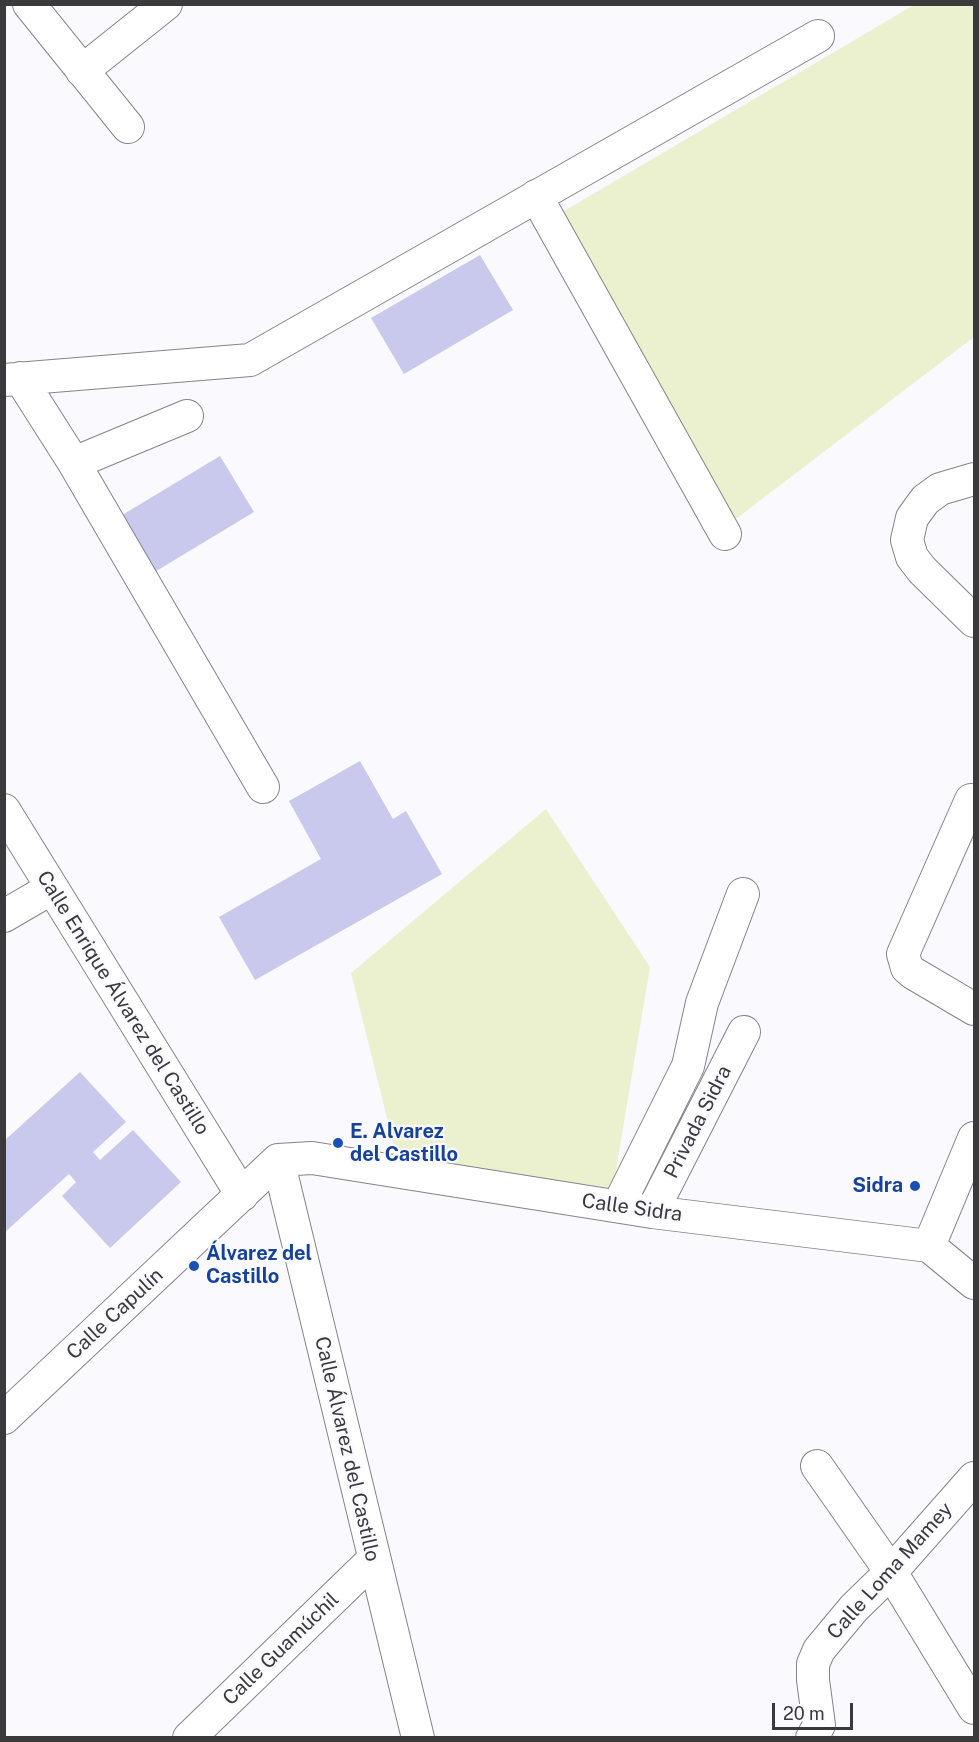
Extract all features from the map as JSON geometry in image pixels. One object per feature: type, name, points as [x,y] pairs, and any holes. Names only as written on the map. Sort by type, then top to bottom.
[{"type":"street","points":[[29,4],[128,127]]},
{"type":"street","points":[[82,71],[166,4]]},
{"type":"street","points":[[12,379],[250,360],[818,36]]},
{"type":"street","points":[[536,196],[725,534]]},
{"type":"street","points":[[12,379],[74,463],[263,787]]},
{"type":"street","points":[[74,463],[186,416]]},
{"type":"street","points":[[975,479],[940,489],[925,500],[912,518],[907,540],[912,557],[922,570],[975,621]]},
{"type":"street","points":[[971,800],[903,954],[907,968],[913,973],[975,1009]]},
{"type":"street","name":"Calle Enrique Álvarez del Castillo","points":[[4,810],[242,1196]]},
{"type":"street","points":[[4,916],[52,888]]},
{"type":"street","points":[[618,1206],[688,1066],[702,1003],[743,894]]},
{"type":"street","name":"Privada Sidra","points":[[652,1212],[744,1032]]},
{"type":"street","points":[[975,1138],[929,1246],[975,1283]]},
{"type":"street","name":"Calle Sidra","points":[[278,1160],[312,1158],[652,1212],[929,1246]]},
{"type":"street","name":"Calle Capulín","points":[[4,1418],[278,1160]]},
{"type":"street","name":"Calle Álvarez del Castillo","points":[[278,1160],[373,1560],[418,1737]]},
{"type":"street","points":[[817,1466],[891,1572],[975,1708]]},
{"type":"street","name":"Calle Loma Mamey","points":[[812,1737],[819,1725],[813,1664],[819,1650],[854,1608],[891,1572],[975,1478]]},
{"type":"street","name":"Calle Guamúchil","points":[[189,1737],[373,1560]]},
{"type":"green space","points":[[914,5],[974,5],[974,337],[732,522],[559,214]]},
{"type":"green space","points":[[546,809],[650,967],[613,1188],[397,1158],[351,973]]},
{"type":"building","points":[[480,255],[513,310],[404,374],[371,318]]},
{"type":"building","points":[[220,456],[254,512],[148,576],[114,520]]},
{"type":"building","points":[[360,761],[393,819],[406,811],[442,874],[255,980],[219,917],[321,859],[289,801]]},
{"type":"building","points":[[80,1072],[126,1122],[93,1152],[100,1160],[133,1130],[181,1182],[110,1248],[62,1196],[76,1182],[69,1174],[4,1233],[4,1141]]},
{"type":"place","name":"E. Alvarez del Castillo","points":[[338,1143]]},
{"type":"place","name":"Sidra","points":[[915,1186]]},
{"type":"place","name":"Álvarez del Castillo","points":[[194,1266]]}]
